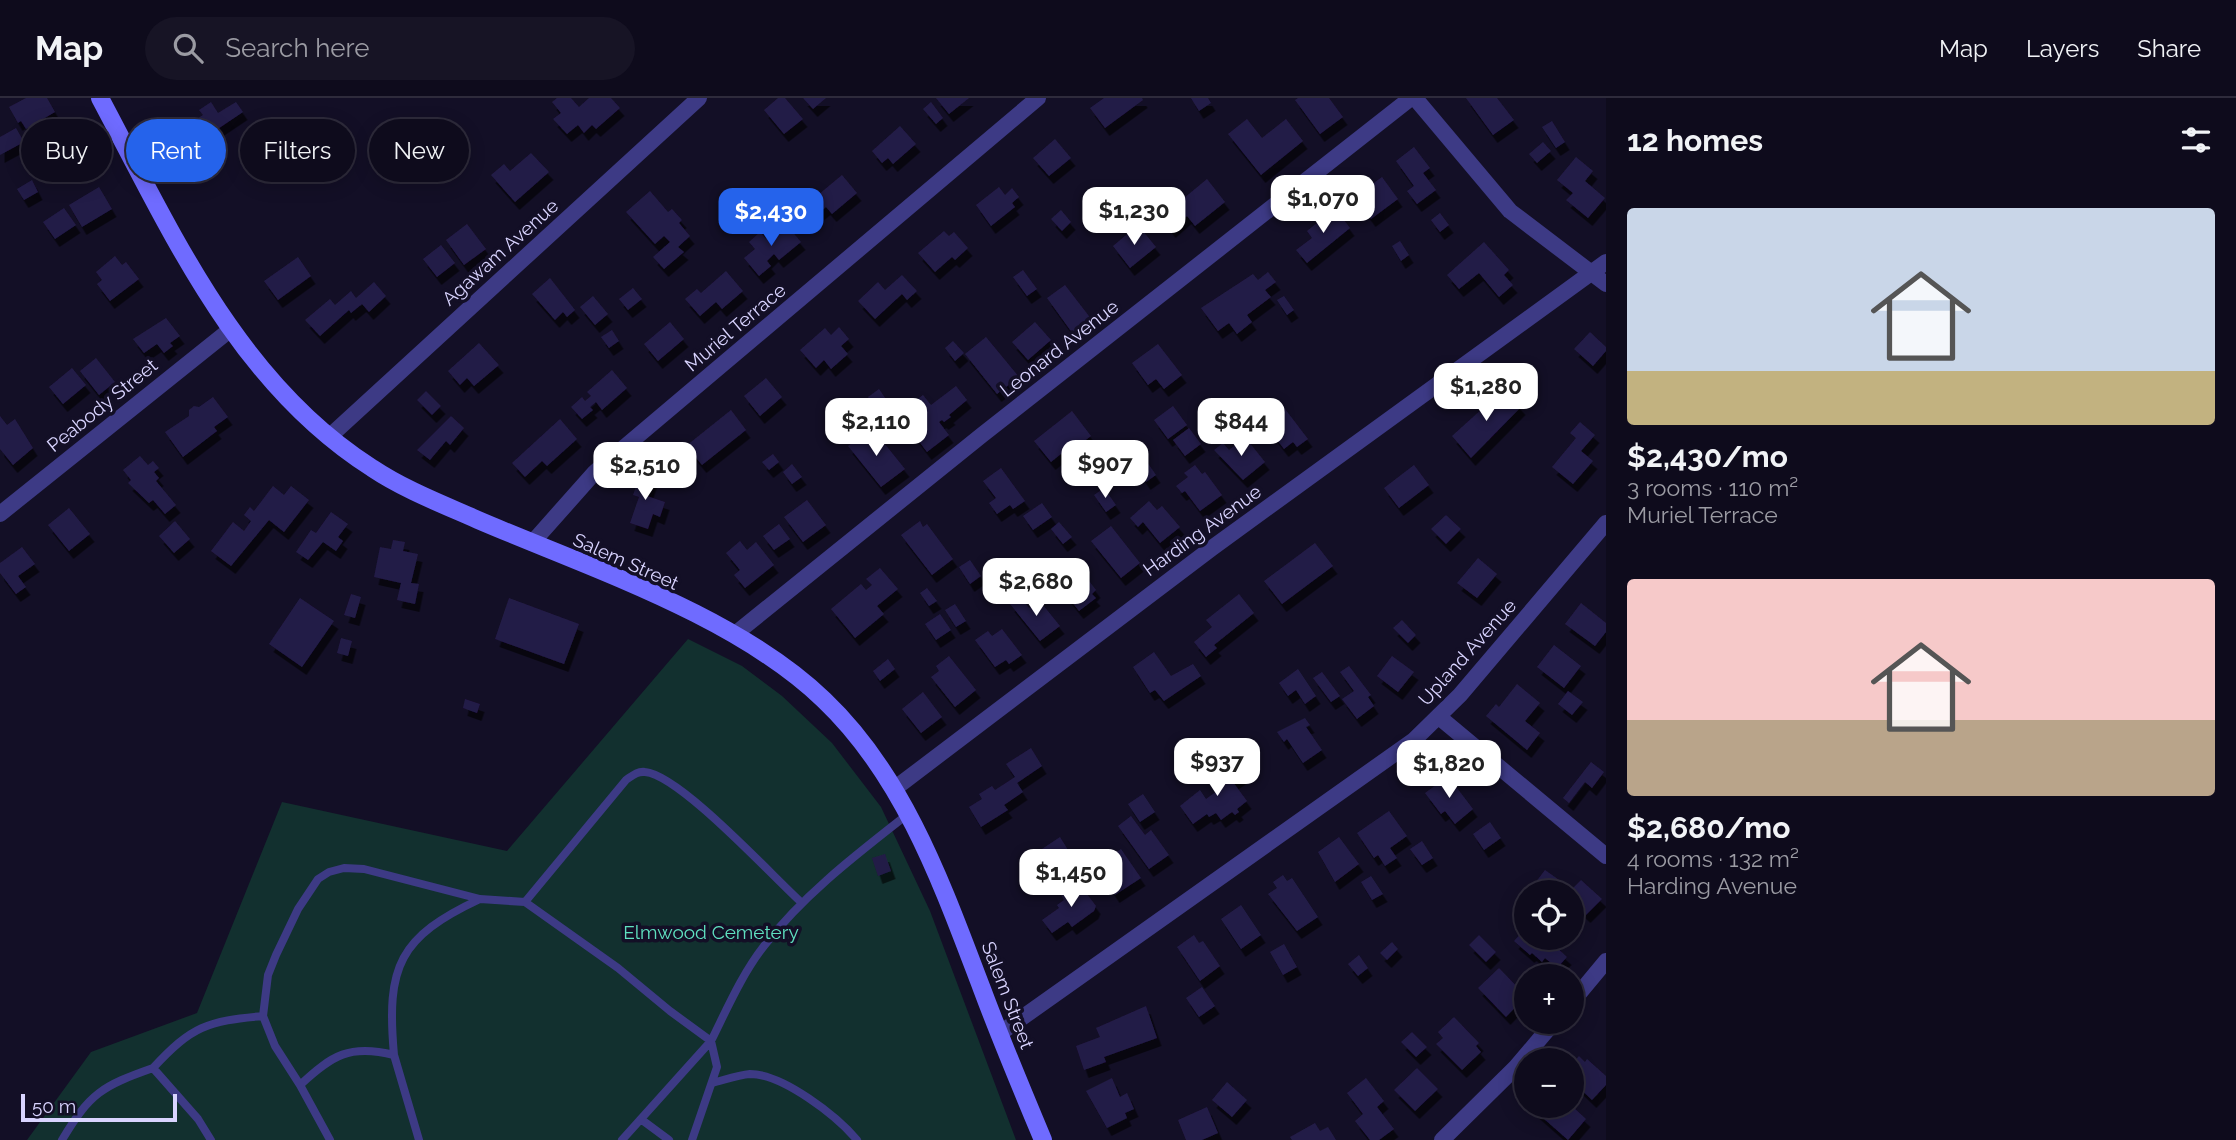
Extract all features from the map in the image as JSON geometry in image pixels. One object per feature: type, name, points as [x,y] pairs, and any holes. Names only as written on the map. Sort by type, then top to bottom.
[{"type":"main road","name":"Salem Street","points":[[100,98],[182,253],[231,329],[269,379],[304,417],[373,469],[407,488],[735,634],[798,676],[826,701],[854,733],[894,789],[908,814],[949,903],[1043,1140]]},
{"type":"street","name":"Agawam Avenue","points":[[329,437],[699,98]]},
{"type":"street","name":"Muriel Terrace","points":[[532,543],[595,472],[1038,98]]},
{"type":"street","points":[[1413,98],[1510,211],[1606,284]]},
{"type":"street","name":"Leonard Avenue","points":[[735,634],[993,426],[1413,98]]},
{"type":"street","name":"Harding Avenue","points":[[894,789],[1212,548],[1606,262]]},
{"type":"street","name":"Peabody Street","points":[[0,514],[231,329]]},
{"type":"street","name":"Upland Avenue","points":[[999,1034],[1382,763],[1439,717],[1606,523]]},
{"type":"street","points":[[1439,717],[1606,856]]},
{"type":"street","points":[[1584,988],[1606,961]]},
{"type":"street","points":[[1442,1140],[1516,1067],[1545,1034]]},
{"type":"lane","points":[[525,902],[626,780],[636,772],[644,772],[678,788],[802,903]]},
{"type":"lane","points":[[622,1140],[712,1041],[757,956],[802,903],[908,814]]},
{"type":"lane","points":[[330,1140],[275,1046],[263,1016],[268,975],[298,909],[318,879],[329,872],[344,868],[364,869],[480,899],[525,902],[618,968],[670,1012],[712,1041],[717,1067],[693,1129],[692,1140]]},
{"type":"lane","points":[[419,1140],[394,1055],[392,1013],[401,958],[416,939],[436,922],[480,899]]},
{"type":"lane","points":[[62,1140],[83,1105],[97,1093],[153,1068],[186,1034],[211,1023],[263,1016]]},
{"type":"lane","points":[[300,1085],[321,1065],[342,1053],[374,1050],[394,1055]]},
{"type":"lane","points":[[153,1068],[198,1119],[211,1140]]},
{"type":"lane","points":[[712,1083],[750,1074],[764,1077],[815,1103],[857,1140]]},
{"type":"lane","points":[[642,1120],[669,1140]]},
{"type":"green space","name":"Elmwood Cemetery","points":[[688,639],[742,666],[782,696],[832,743],[881,807],[930,911],[1016,1140],[27,1140],[91,1052],[197,1013],[282,802],[507,851]]},
{"type":"building","points":[[26,98],[47,98],[55,112],[43,119],[21,119],[18,123],[9,107]]},
{"type":"building","points":[[557,98],[571,98],[579,107],[589,98],[611,98],[620,108],[596,129],[592,125],[584,133],[578,125],[567,134],[553,119],[561,113],[552,102]]},
{"type":"building","points":[[778,98],[785,98],[803,119],[784,134],[764,110]]},
{"type":"building","points":[[803,98],[826,98],[813,109]]},
{"type":"building","points":[[936,98],[969,98],[949,114]]},
{"type":"building","points":[[1104,98],[1143,100],[1105,128],[1090,108]]},
{"type":"building","points":[[1191,98],[1208,98],[1211,103],[1199,111]]},
{"type":"building","points":[[1329,98],[1343,117],[1320,134],[1295,100]]},
{"type":"building","points":[[1466,98],[1497,98],[1514,120],[1493,135]]},
{"type":"building","points":[[211,102],[218,113],[236,102],[243,112],[226,123],[226,119],[197,119],[203,115],[199,110]]},
{"type":"building","points":[[931,102],[943,118],[936,124],[923,109]]},
{"type":"building","points":[[1247,119],[1262,138],[1286,119],[1303,141],[1261,175],[1228,134]]},
{"type":"building","points":[[1552,121],[1565,142],[1556,148],[1542,127]]},
{"type":"building","points":[[900,126],[916,144],[893,164],[888,158],[882,163],[872,151]]},
{"type":"building","points":[[16,128],[21,144],[0,155],[0,137]]},
{"type":"building","points":[[1055,139],[1071,158],[1049,176],[1033,158]]},
{"type":"building","points":[[1543,142],[1551,151],[1537,163],[1529,154]]},
{"type":"building","points":[[1414,147],[1430,168],[1423,173],[1436,190],[1417,204],[1407,191],[1414,186],[1396,161]]},
{"type":"building","points":[[531,153],[549,172],[515,202],[491,175],[504,164],[510,171]]},
{"type":"building","points":[[1576,157],[1593,171],[1585,181],[1605,198],[1588,218],[1566,200],[1573,193],[1557,180]]},
{"type":"building","points":[[842,175],[857,193],[832,214],[826,207],[809,221],[794,204],[807,193],[812,200]]},
{"type":"building","points":[[1382,177],[1398,199],[1371,219],[1355,197]]},
{"type":"building","points":[[1207,179],[1225,202],[1195,226],[1187,216],[1171,230],[1158,212],[1168,204],[1172,208]]},
{"type":"building","points":[[33,182],[38,192],[24,200],[17,189]]},
{"type":"building","points":[[99,187],[112,209],[82,227],[69,205]]},
{"type":"building","points":[[999,187],[1005,195],[1012,188],[1019,197],[1012,203],[1015,207],[991,226],[976,205]]},
{"type":"building","points":[[764,190],[772,200],[764,207],[756,197]]},
{"type":"building","points":[[650,191],[668,212],[672,209],[682,220],[679,223],[690,236],[678,247],[684,252],[664,269],[653,257],[670,242],[664,236],[655,244],[626,212]]},
{"type":"building","points":[[64,208],[76,225],[55,239],[43,222]]},
{"type":"building","points":[[1335,208],[1350,228],[1307,263],[1296,250],[1312,238],[1307,231]]},
{"type":"building","points":[[1061,210],[1071,222],[1062,231],[1051,219]]},
{"type":"building","points":[[1440,213],[1449,225],[1440,232],[1431,220]]},
{"type":"building","points":[[785,223],[801,242],[779,260],[774,254],[767,261],[771,266],[759,276],[744,258],[755,249],[749,242],[760,232],[766,239]]},
{"type":"building","points":[[467,224],[486,249],[464,265],[446,240]]},
{"type":"building","points":[[1138,225],[1156,247],[1130,268],[1113,246]]},
{"type":"building","points":[[944,231],[949,236],[954,232],[968,248],[955,260],[952,257],[935,272],[918,253]]},
{"type":"building","points":[[1400,241],[1409,255],[1401,261],[1392,246]]},
{"type":"building","points":[[1484,242],[1509,270],[1504,275],[1513,285],[1499,297],[1479,273],[1459,289],[1447,275]]},
{"type":"building","points":[[441,245],[455,263],[437,277],[423,259]]},
{"type":"building","points":[[115,256],[122,265],[126,262],[139,279],[110,301],[97,284],[102,280],[96,272]]},
{"type":"building","points":[[298,257],[311,276],[278,300],[264,281]]},
{"type":"building","points":[[1023,270],[1037,289],[1027,296],[1013,277]]},
{"type":"building","points":[[726,271],[743,291],[722,309],[716,302],[700,316],[685,299],[697,289],[701,293]]},
{"type":"building","points":[[1268,272],[1276,282],[1265,290],[1271,297],[1247,315],[1252,322],[1237,334],[1229,323],[1218,331],[1201,308],[1253,274],[1258,280]]},
{"type":"building","points":[[902,275],[917,291],[907,300],[902,294],[875,319],[858,301],[878,282],[885,290]]},
{"type":"building","points":[[550,278],[575,310],[567,317],[563,312],[555,320],[532,294]]},
{"type":"building","points":[[374,282],[386,296],[369,312],[362,304],[351,313],[349,310],[320,336],[305,320],[330,299],[335,305],[351,291],[356,298]]},
{"type":"building","points":[[1065,285],[1092,320],[1073,334],[1047,298]]},
{"type":"building","points":[[633,288],[642,299],[628,310],[619,299]]},
{"type":"building","points":[[593,296],[608,314],[595,325],[580,307]]},
{"type":"building","points":[[1284,296],[1294,310],[1287,315],[1277,300]]},
{"type":"building","points":[[166,318],[180,336],[170,343],[173,346],[164,353],[157,344],[144,353],[133,339]]},
{"type":"building","points":[[670,322],[684,339],[658,361],[644,344]]},
{"type":"building","points":[[1035,322],[1051,340],[1028,360],[1012,342]]},
{"type":"building","points":[[839,327],[849,339],[841,346],[848,354],[831,369],[824,360],[816,368],[800,350],[825,328],[831,335]]},
{"type":"building","points":[[612,330],[619,341],[609,348],[601,337]]},
{"type":"building","points":[[1590,332],[1606,347],[1606,351],[1593,366],[1574,349]]},
{"type":"building","points":[[986,337],[1019,377],[997,394],[965,354]]},
{"type":"building","points":[[953,341],[964,353],[955,361],[945,348]]},
{"type":"building","points":[[479,343],[499,365],[474,386],[467,378],[460,385],[448,371]]},
{"type":"building","points":[[1158,344],[1182,375],[1164,389],[1156,379],[1148,385],[1132,363]]},
{"type":"building","points":[[96,358],[115,382],[99,395],[80,371]]},
{"type":"building","points":[[72,368],[86,385],[63,404],[49,387]]},
{"type":"building","points":[[612,370],[627,388],[602,410],[596,402],[590,407],[593,410],[582,419],[571,407],[582,397],[585,401],[591,396],[587,392]]},
{"type":"building","points":[[766,378],[782,397],[760,416],[744,396]]},
{"type":"building","points":[[956,386],[967,400],[949,415],[951,417],[939,422],[949,435],[927,452],[898,414],[923,395],[931,405]]},
{"type":"building","points":[[879,389],[890,405],[879,412],[868,397]]},
{"type":"building","points":[[1504,389],[1521,407],[1471,458],[1452,436]]},
{"type":"building","points":[[426,391],[441,406],[432,415],[417,400]]},
{"type":"building","points":[[213,397],[228,417],[214,427],[217,431],[183,457],[165,432],[189,416],[189,410],[194,406],[199,407]]},
{"type":"building","points":[[1232,401],[1243,415],[1230,425],[1219,411]]},
{"type":"building","points":[[1269,403],[1275,411],[1282,405],[1308,439],[1297,447],[1293,442],[1284,449],[1256,413]]},
{"type":"building","points":[[1173,406],[1187,425],[1168,439],[1154,420]]},
{"type":"building","points":[[731,410],[746,430],[702,465],[686,446]]},
{"type":"building","points":[[1072,411],[1091,436],[1079,445],[1077,441],[1051,462],[1034,441]]},
{"type":"building","points":[[0,416],[7,425],[15,419],[33,448],[13,465],[0,449]]},
{"type":"building","points":[[451,416],[464,428],[450,445],[446,441],[430,460],[417,450]]},
{"type":"building","points":[[560,419],[577,439],[547,466],[542,461],[525,477],[512,463]]},
{"type":"building","points":[[1580,422],[1595,435],[1581,451],[1593,461],[1573,484],[1552,467],[1576,438],[1570,433]]},
{"type":"building","points":[[872,428],[905,469],[881,487],[848,446]]},
{"type":"building","points":[[1189,428],[1201,444],[1185,456],[1173,440]]},
{"type":"building","points":[[1245,437],[1265,462],[1243,480],[1214,450],[1223,443],[1229,450]]},
{"type":"building","points":[[773,454],[779,462],[769,470],[762,462]]},
{"type":"building","points":[[140,456],[148,465],[153,461],[159,468],[154,472],[159,478],[156,481],[176,505],[165,514],[153,500],[149,503],[128,483],[131,480],[123,470]]},
{"type":"building","points":[[1145,459],[1156,475],[1146,482],[1135,466]]},
{"type":"building","points":[[792,464],[802,477],[792,484],[783,472]]},
{"type":"building","points":[[1195,465],[1202,474],[1205,472],[1222,495],[1200,511],[1185,491],[1182,493],[1176,486],[1188,477],[1184,473]]},
{"type":"building","points":[[1414,465],[1429,485],[1399,508],[1384,488]]},
{"type":"building","points":[[1001,468],[1025,501],[1013,509],[1010,505],[997,514],[989,503],[996,498],[983,481]]},
{"type":"building","points":[[635,471],[653,478],[647,496],[665,502],[660,517],[653,514],[648,529],[630,523],[639,497],[633,495],[637,484],[631,482]]},
{"type":"building","points":[[273,486],[284,495],[291,486],[309,500],[284,532],[269,520],[231,566],[211,551],[233,522],[244,531],[251,521],[244,515],[250,507],[254,511]]},
{"type":"building","points":[[1104,488],[1116,505],[1106,512],[1094,495]]},
{"type":"building","points":[[807,500],[826,525],[803,542],[784,517]]},
{"type":"building","points":[[1149,501],[1157,510],[1162,506],[1180,527],[1160,543],[1143,522],[1138,527],[1130,518]]},
{"type":"building","points":[[1042,503],[1052,517],[1033,530],[1023,516]]},
{"type":"building","points":[[69,508],[90,534],[69,551],[48,525]]},
{"type":"building","points":[[331,512],[348,524],[338,537],[343,541],[336,551],[323,542],[308,560],[296,552],[311,530],[316,533]]},
{"type":"building","points":[[1446,515],[1461,529],[1446,544],[1431,529]]},
{"type":"building","points":[[175,521],[190,539],[174,553],[159,536]]},
{"type":"building","points":[[920,521],[923,527],[927,524],[953,559],[932,575],[901,535]]},
{"type":"building","points":[[1059,522],[1072,537],[1063,544],[1051,529]]},
{"type":"building","points":[[779,524],[790,539],[774,550],[763,536]]},
{"type":"building","points":[[1111,526],[1140,563],[1121,578],[1091,541]]},
{"type":"building","points":[[393,540],[405,542],[403,551],[418,554],[411,583],[419,584],[415,604],[397,600],[401,583],[374,577],[380,547],[391,549]]},
{"type":"building","points":[[740,541],[747,550],[756,542],[774,565],[745,588],[734,575],[740,570],[726,553]]},
{"type":"building","points":[[1315,543],[1333,566],[1282,604],[1264,581]]},
{"type":"building","points":[[22,547],[35,564],[18,576],[26,587],[16,594],[0,573],[0,563]]},
{"type":"building","points":[[1478,558],[1497,574],[1477,598],[1457,583]]},
{"type":"building","points":[[970,560],[981,576],[970,584],[959,567]]},
{"type":"building","points":[[880,568],[898,589],[877,606],[884,614],[855,638],[831,609],[861,584],[866,590],[872,585],[866,579]]},
{"type":"building","points":[[1080,569],[1096,590],[1092,594],[1096,598],[1079,611],[1055,581],[1067,572],[1070,576]]},
{"type":"building","points":[[927,588],[937,601],[929,606],[920,593]]},
{"type":"building","points":[[351,594],[361,597],[355,618],[344,615]]},
{"type":"building","points":[[1239,594],[1254,613],[1214,645],[1217,648],[1206,657],[1194,642],[1212,627],[1206,620]]},
{"type":"building","points":[[1020,596],[1029,608],[1039,600],[1060,626],[1040,641],[1010,604]]},
{"type":"building","points":[[300,598],[334,621],[302,667],[269,644]]},
{"type":"building","points":[[509,598],[579,624],[564,664],[495,639]]},
{"type":"building","points":[[1581,603],[1606,623],[1606,632],[1595,646],[1565,624]]},
{"type":"building","points":[[955,604],[966,621],[956,627],[945,610]]},
{"type":"building","points":[[940,614],[951,630],[936,640],[925,624]]},
{"type":"building","points":[[1402,620],[1416,635],[1408,643],[1393,628]]},
{"type":"building","points":[[1002,629],[1022,655],[1009,664],[1006,660],[995,667],[975,640],[988,631],[992,636]]},
{"type":"building","points":[[341,638],[352,641],[348,656],[337,653]]},
{"type":"building","points":[[1554,645],[1581,666],[1564,688],[1537,667]]},
{"type":"building","points":[[1154,652],[1171,676],[1193,664],[1201,676],[1164,701],[1155,690],[1150,693],[1133,667]]},
{"type":"building","points":[[949,656],[976,690],[955,707],[931,677],[939,671],[936,666]]},
{"type":"building","points":[[1392,656],[1414,672],[1398,692],[1377,676]]},
{"type":"building","points":[[888,659],[895,669],[880,681],[873,671]]},
{"type":"building","points":[[1349,666],[1371,695],[1368,697],[1374,706],[1357,719],[1342,699],[1354,691],[1340,672]]},
{"type":"building","points":[[1298,669],[1316,696],[1305,704],[1296,690],[1288,696],[1279,683]]},
{"type":"building","points":[[1322,672],[1340,696],[1331,702],[1313,678]]},
{"type":"building","points":[[1517,684],[1540,703],[1525,721],[1540,733],[1527,750],[1486,716],[1496,704],[1499,707]]},
{"type":"building","points":[[1568,691],[1583,702],[1572,715],[1558,704]]},
{"type":"building","points":[[923,692],[942,717],[921,733],[902,709]]},
{"type":"building","points":[[465,699],[480,704],[477,713],[463,708]]},
{"type":"building","points":[[1305,718],[1310,725],[1306,727],[1322,750],[1303,763],[1287,739],[1284,742],[1277,732]]},
{"type":"building","points":[[1031,748],[1042,766],[1017,783],[1023,792],[1004,805],[1008,810],[981,827],[969,807],[982,799],[979,794],[992,786],[995,790],[1015,777],[1006,764]]},
{"type":"building","points":[[1231,762],[1242,776],[1233,782],[1247,801],[1237,809],[1239,812],[1235,815],[1232,812],[1221,820],[1216,813],[1209,817],[1207,814],[1193,824],[1180,806],[1200,790],[1206,799],[1225,785],[1217,774]]},
{"type":"building","points":[[1591,762],[1604,772],[1592,788],[1585,782],[1569,803],[1563,798]]},
{"type":"building","points":[[1448,776],[1473,809],[1455,824],[1445,811],[1441,814],[1425,793]]},
{"type":"building","points":[[1143,794],[1155,812],[1140,822],[1128,804]]},
{"type":"building","points":[[1389,811],[1407,836],[1390,848],[1397,858],[1385,866],[1378,855],[1374,858],[1357,833]]},
{"type":"building","points":[[1131,816],[1145,835],[1151,830],[1169,855],[1149,869],[1118,826]]},
{"type":"building","points":[[1490,822],[1501,838],[1484,850],[1473,834]]},
{"type":"building","points":[[1060,837],[1068,850],[1062,854],[1065,859],[1051,868],[1039,851]]},
{"type":"building","points":[[1339,837],[1359,864],[1335,882],[1318,852]]},
{"type":"building","points":[[1422,841],[1433,858],[1422,865],[1410,849]]},
{"type":"building","points":[[1121,849],[1141,878],[1115,895],[1096,866]]},
{"type":"building","points":[[885,854],[891,871],[878,876],[872,858]]},
{"type":"building","points":[[1545,870],[1559,880],[1537,880]]},
{"type":"building","points":[[1283,875],[1287,881],[1292,878],[1318,917],[1297,931],[1268,894],[1277,888],[1273,882]]},
{"type":"building","points":[[1371,876],[1383,894],[1372,900],[1361,882]]},
{"type":"building","points":[[1078,882],[1096,906],[1094,911],[1072,927],[1068,922],[1052,933],[1042,920],[1059,908],[1057,905],[1064,900],[1061,895]]},
{"type":"building","points":[[1584,883],[1602,899],[1586,915],[1584,913]]},
{"type":"building","points":[[1241,905],[1261,935],[1241,949],[1221,919]]},
{"type":"building","points":[[1194,935],[1199,943],[1203,941],[1220,966],[1200,981],[1177,947]]},
{"type":"building","points":[[1479,935],[1496,952],[1486,962],[1469,945]]},
{"type":"building","points":[[1392,942],[1398,949],[1387,960],[1380,953]]},
{"type":"building","points":[[1284,944],[1297,967],[1283,975],[1270,952]]},
{"type":"building","points":[[1524,950],[1559,950],[1567,957],[1561,964],[1552,964],[1545,958],[1542,962],[1532,953],[1530,955]]},
{"type":"building","points":[[1359,955],[1368,968],[1358,976],[1348,964]]},
{"type":"building","points":[[1499,968],[1514,984],[1514,1009],[1506,1017],[1478,988]]},
{"type":"building","points":[[1202,987],[1215,1006],[1199,1017],[1186,998]]},
{"type":"building","points":[[1146,1006],[1157,1038],[1104,1057],[1106,1062],[1084,1070],[1076,1046],[1100,1037],[1096,1028]]},
{"type":"building","points":[[1454,1017],[1479,1043],[1476,1046],[1481,1052],[1462,1070],[1436,1044],[1443,1038],[1438,1032]]},
{"type":"building","points":[[1412,1032],[1427,1047],[1416,1057],[1401,1042]]},
{"type":"building","points":[[1587,1059],[1606,1076],[1606,1085],[1592,1100],[1584,1092],[1584,1061]]},
{"type":"building","points":[[1417,1068],[1438,1089],[1415,1111],[1394,1090]]},
{"type":"building","points":[[1112,1078],[1120,1097],[1127,1093],[1134,1109],[1125,1113],[1127,1118],[1107,1128],[1086,1091]]},
{"type":"building","points":[[1366,1078],[1384,1101],[1377,1107],[1394,1129],[1379,1140],[1370,1140],[1355,1121],[1363,1114],[1347,1093]]},
{"type":"building","points":[[1227,1082],[1247,1100],[1232,1117],[1212,1100]]},
{"type":"building","points":[[1207,1107],[1218,1133],[1202,1140],[1186,1140],[1178,1120]]},
{"type":"building","points":[[1584,1117],[1586,1119],[1568,1140],[1543,1118]]},
{"type":"building","points":[[1315,1123],[1320,1131],[1328,1127],[1336,1140],[1292,1140],[1290,1137]]}]
